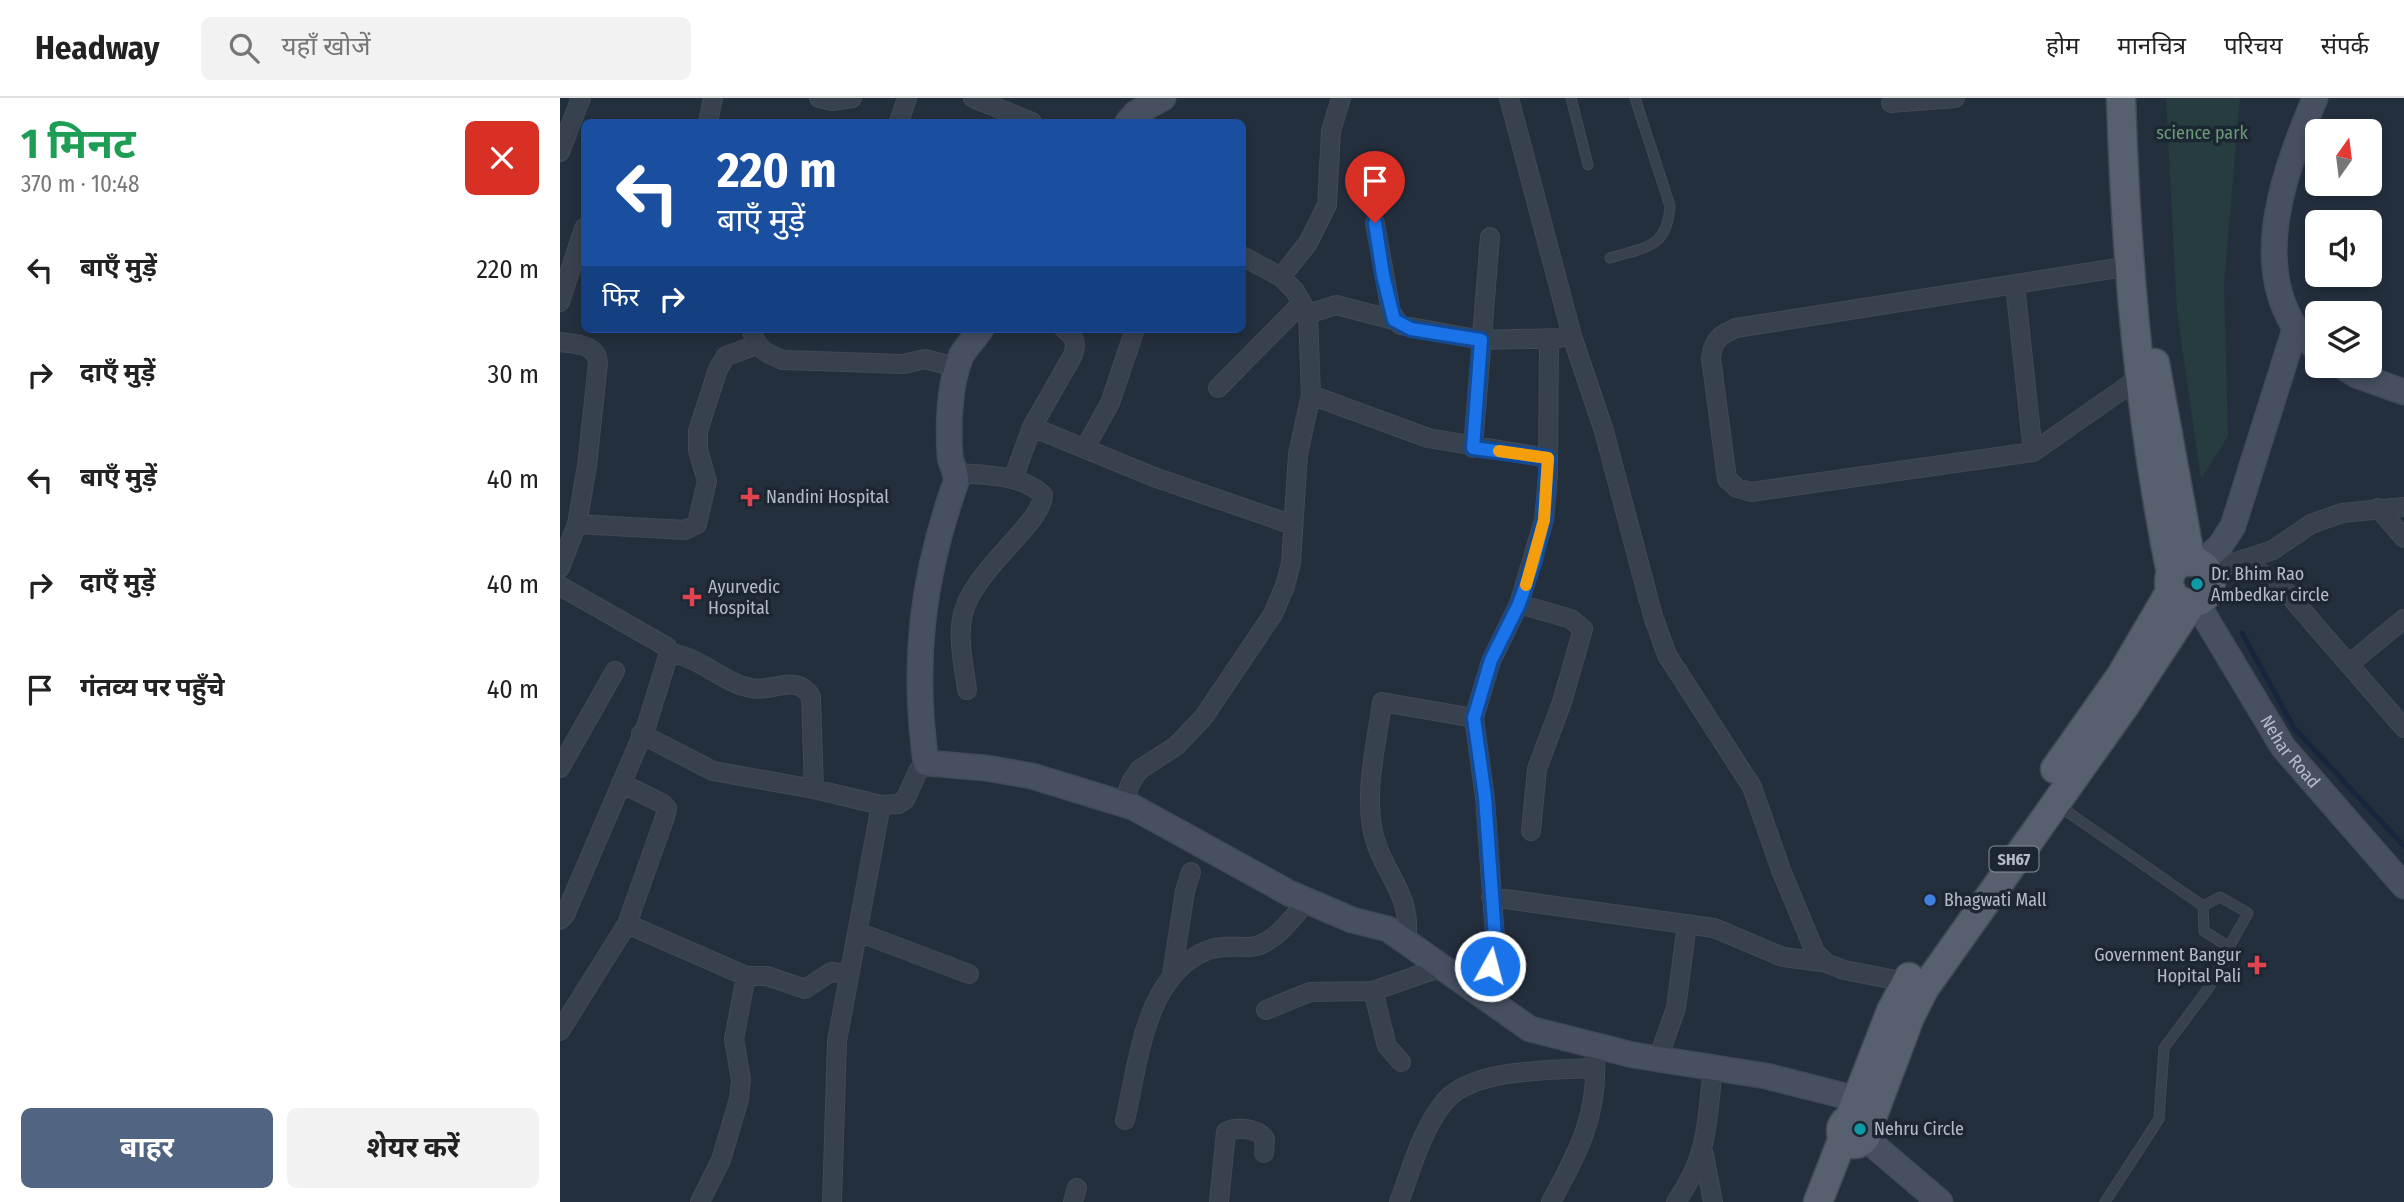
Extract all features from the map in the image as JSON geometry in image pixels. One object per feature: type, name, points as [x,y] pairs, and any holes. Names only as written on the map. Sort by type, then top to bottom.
[{"type":"main road","points":[[2121,98],[2139,378],[2156,500],[2190,581]]},
{"type":"main road","points":[[2138,98],[2140,191],[2155,366],[2190,581]]},
{"type":"main road","name":"SH67","points":[[1839,1202],[1857,1128],[1906,982],[2046,798],[2123,707],[2190,581]]},
{"type":"main road","name":"SH67","points":[[1818,1202],[1924,989],[2046,798]]},
{"type":"street","points":[[560,152],[581,98]]},
{"type":"street","points":[[709,119],[713,98]]},
{"type":"street","points":[[819,98],[832,101],[852,98]]},
{"type":"street","points":[[901,119],[907,98]]},
{"type":"street","points":[[973,98],[1025,119]]},
{"type":"street","points":[[1133,111],[1163,98]]},
{"type":"street","points":[[1281,276],[1308,243],[1327,205],[1331,131],[1341,98]]},
{"type":"street","points":[[1491,897],[1714,928],[1783,957],[1822,962],[1815,952],[1781,870],[1752,787],[1667,656],[1653,616],[1604,431],[1572,336],[1509,98]]},
{"type":"street","points":[[1891,103],[1955,98]]},
{"type":"street","points":[[2305,338],[2295,329],[2283,304],[2273,243],[2292,154],[2315,98]]},
{"type":"street","points":[[1375,223],[1383,275],[1394,320]]},
{"type":"street","points":[[560,302],[581,237]]},
{"type":"street","points":[[1473,448],[1490,237]]},
{"type":"street","points":[[1123,804],[1131,782],[1139,770],[1176,746],[1203,718],[1273,614],[1291,563],[1298,454],[1311,395],[1305,308],[1281,276],[1246,258]]},
{"type":"street","points":[[2130,266],[1736,328],[1721,334],[1713,344],[1711,358],[1727,478],[1737,488],[1751,492],[2034,452],[2139,378]]},
{"type":"street","points":[[2015,285],[2034,452]]},
{"type":"street","points":[[1218,388],[1305,308],[1336,305],[1394,320],[1411,329],[1481,340],[1549,340],[1572,336]]},
{"type":"street","points":[[2190,581],[2233,526],[2295,329]]},
{"type":"street","points":[[926,763],[918,711],[920,624],[928,573],[957,473],[950,459],[952,401],[961,356],[978,333]]},
{"type":"street","points":[[1013,479],[1032,427],[1073,355],[1076,344],[1069,333]]},
{"type":"street","points":[[1085,448],[1110,403],[1134,333]]},
{"type":"street","points":[[578,524],[685,530],[696,524],[707,481],[698,450],[698,431],[718,369],[726,356],[754,337],[766,354],[783,360],[904,364],[925,359],[959,368]]},
{"type":"street","points":[[1478,993],[1495,950],[1485,797],[1474,718],[1491,660],[1519,604],[1544,520],[1548,458],[1549,340]]},
{"type":"street","points":[[560,342],[583,346],[597,355],[593,424],[578,524],[560,568]]},
{"type":"street","points":[[2367,378],[2404,391]]},
{"type":"street","points":[[1311,395],[1428,438],[1473,448],[1548,458]]},
{"type":"street","points":[[1032,427],[1154,477],[1293,525]]},
{"type":"street","points":[[957,473],[1013,479],[1036,488],[1043,495],[1042,504],[973,588],[963,614],[961,636],[967,690]]},
{"type":"street","points":[[2190,581],[2273,550],[2311,524],[2342,513],[2404,507]]},
{"type":"street","points":[[2378,508],[2404,538]]},
{"type":"street","points":[[2245,562],[2282,587],[2404,729]]},
{"type":"street","name":"Nehar Road","points":[[2190,581],[2283,747],[2404,886]]},
{"type":"street","points":[[560,586],[653,638],[667,647],[670,653],[656,703],[565,915],[560,920]]},
{"type":"street","points":[[1519,604],[1571,619],[1583,629],[1562,702],[1537,769],[1531,831]]},
{"type":"street","points":[[2348,664],[2404,619]]},
{"type":"street","points":[[670,653],[693,659],[740,686],[758,690],[796,684],[805,687],[811,697],[814,789]]},
{"type":"street","points":[[560,768],[615,671]]},
{"type":"street","points":[[1406,939],[1409,923],[1406,905],[1385,870],[1371,825],[1373,765],[1382,702],[1474,718]]},
{"type":"street","points":[[642,734],[713,771],[814,789],[881,805],[905,800],[918,771],[926,763],[986,768],[1032,776],[1123,804],[1170,825],[1209,851],[1307,901],[1352,920],[1388,929],[1406,939],[1439,968],[1530,1030],[1595,1057]]},
{"type":"street","points":[[560,1031],[626,924],[667,808],[621,783]]},
{"type":"street","points":[[832,1202],[837,1041],[881,805]]},
{"type":"street","points":[[1125,1120],[1148,1025],[1172,975],[1185,891],[1191,872]]},
{"type":"street","points":[[1172,975],[1183,964],[1209,950],[1262,945],[1307,901]]},
{"type":"street","points":[[626,924],[746,976],[767,976],[805,989],[831,972],[849,974]]},
{"type":"street","points":[[1658,1059],[1676,1008],[1686,924]]},
{"type":"street","points":[[858,932],[969,974]]},
{"type":"street","points":[[1815,952],[1826,962],[1844,971],[1906,982]]},
{"type":"street","points":[[1266,1010],[1310,992],[1373,991],[1439,968]]},
{"type":"street","points":[[700,1202],[721,1160],[738,1099],[741,1080],[734,1039],[746,976]]},
{"type":"street","points":[[1373,991],[1387,1046],[1401,1062]]},
{"type":"street","points":[[1399,1202],[1430,1124],[1454,1093],[1487,1079],[1595,1057],[1658,1059],[1713,1066],[1806,1084],[1940,1202]]},
{"type":"street","points":[[1551,1202],[1591,1120],[1595,1057]]},
{"type":"street","points":[[1676,1202],[1694,1178],[1704,1151],[1713,1066]]},
{"type":"street","points":[[1219,1202],[1226,1132],[1235,1129],[1258,1132],[1265,1139],[1264,1153]]},
{"type":"street","points":[[1704,1151],[1713,1202]]},
{"type":"lane","points":[[1571,98],[1588,165]]},
{"type":"lane","points":[[1609,258],[1655,244],[1669,224],[1670,206],[1635,98]]},
{"type":"lane","points":[[2046,798],[2203,906]]},
{"type":"lane","points":[[2105,1202],[2159,1119],[2164,1048],[2210,986],[2248,913],[2220,897],[2203,906]]},
{"type":"lane","points":[[2203,906],[2204,931],[2229,947]]},
{"type":"green space","name":"science park","points":[[2166,98],[2240,98],[2224,284],[2228,436],[2201,479],[2177,312]]},
{"type":"waterway","points":[[2242,633],[2294,728],[2404,846]]},
{"type":"slow traffic","points":[[1499,451],[1548,458],[1544,520],[1526,585]]},
{"type":"place","name":"Nandini Hospital","points":[[750,497]]},
{"type":"place","name":"Dr. Bhim Rao Ambedkar circle","points":[[2197,584]]},
{"type":"place","name":"Ayurvedic Hospital","points":[[692,597]]},
{"type":"place","name":"Bhagwati Mall","points":[[1930,900]]},
{"type":"place","name":"Government Bangur Hopital Pali","points":[[2257,965]]},
{"type":"place","name":"Nehru Circle","points":[[1860,1129]]},
{"type":"route","points":[[1375,223],[1383,275],[1394,320],[1400,326],[1411,329],[1481,340],[1473,448],[1548,458],[1544,520],[1534,561],[1519,604],[1479,691],[1474,718],[1485,797],[1486,845],[1495,937],[1495,950],[1490,966]]}]
